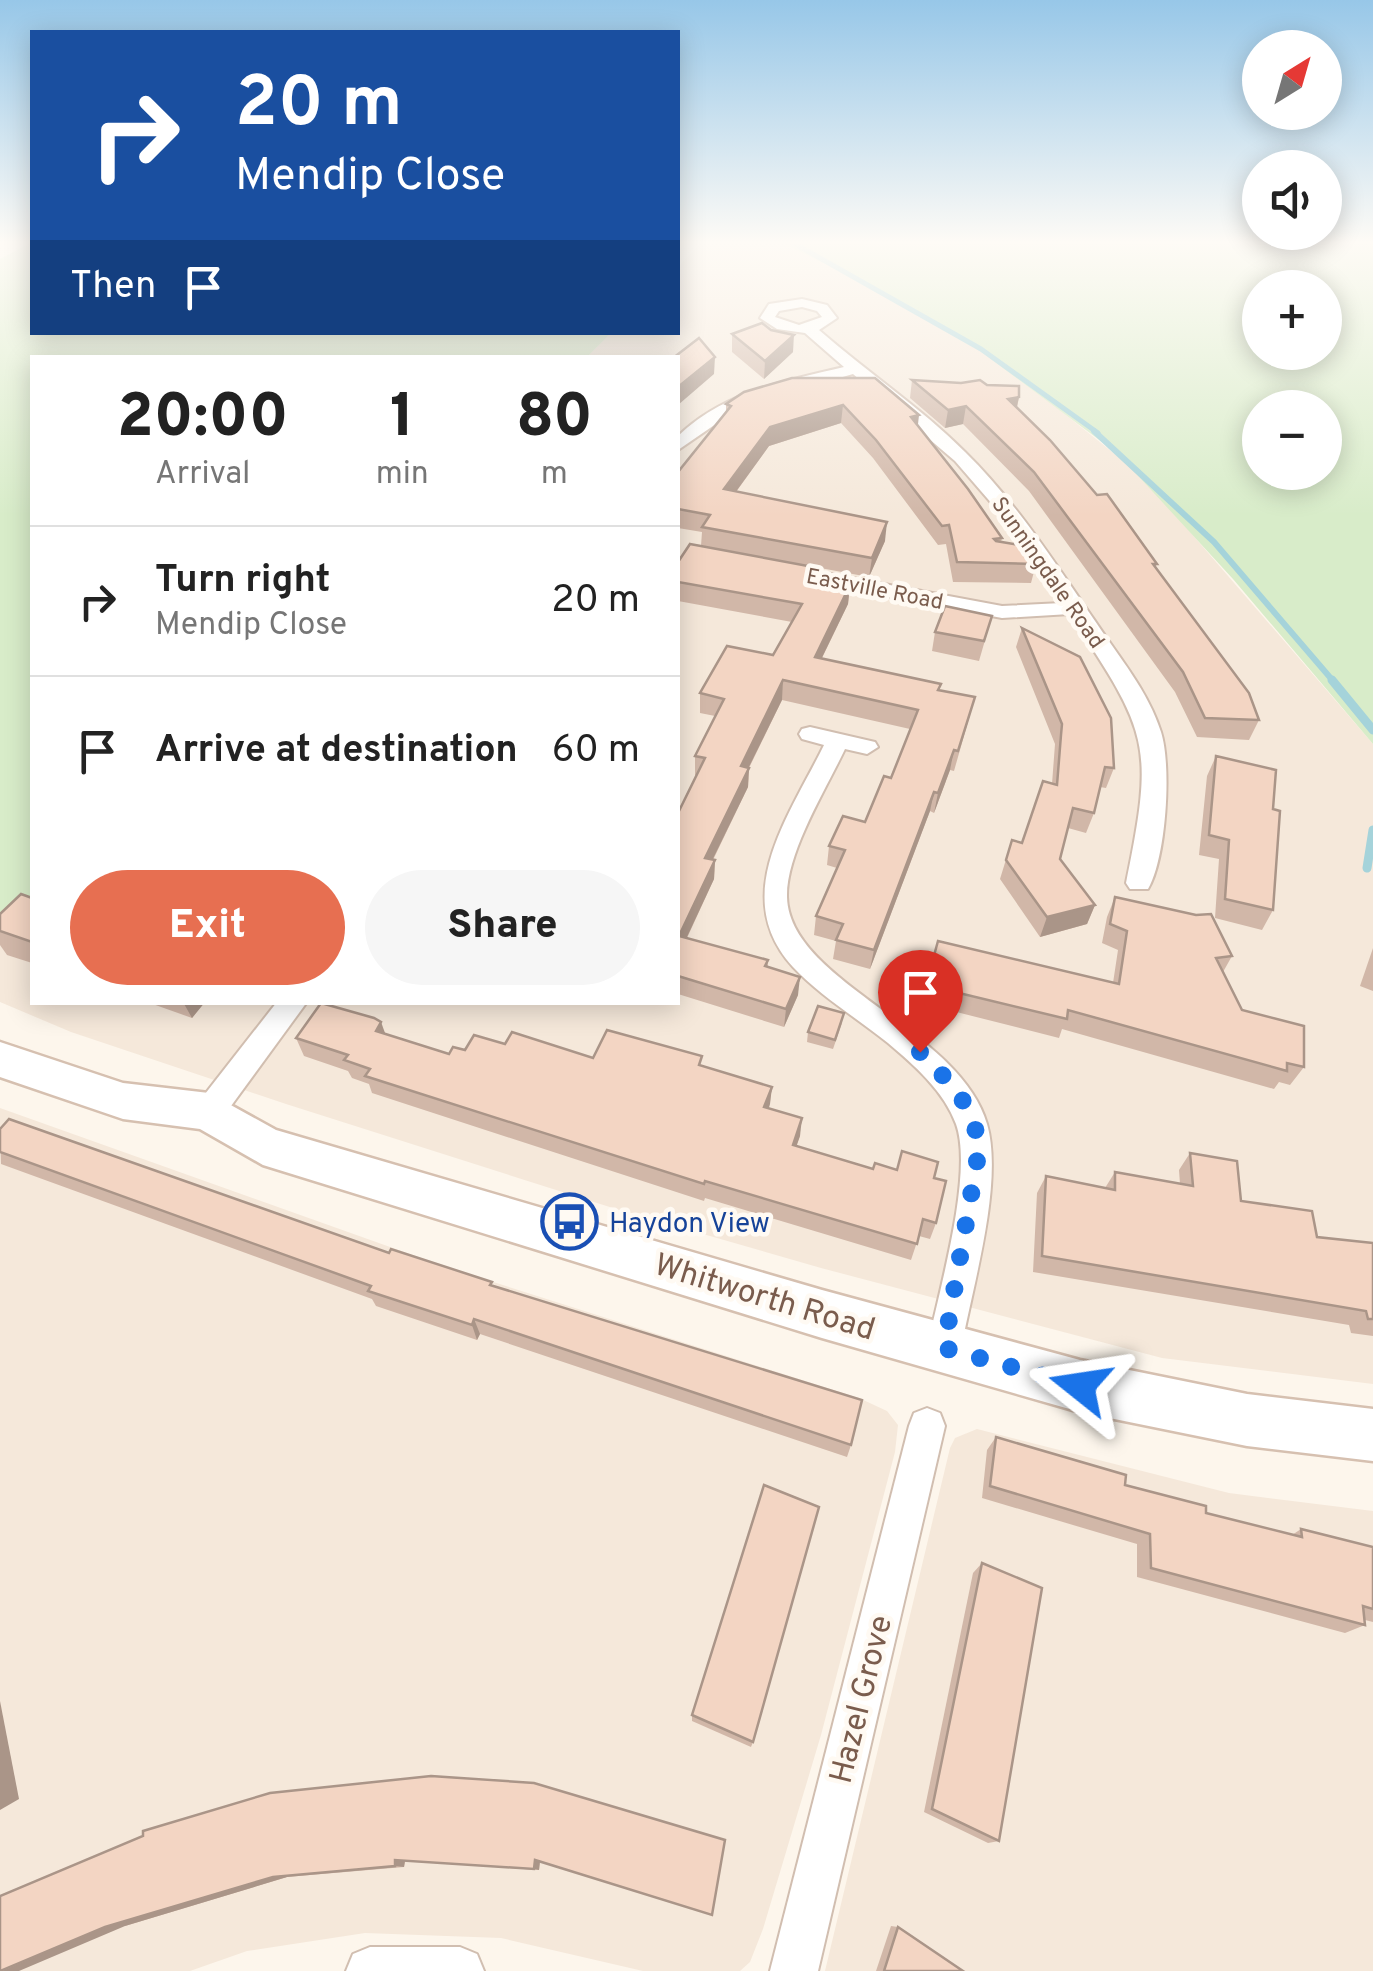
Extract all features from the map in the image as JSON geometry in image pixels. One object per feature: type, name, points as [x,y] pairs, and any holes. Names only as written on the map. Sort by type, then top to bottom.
[{"type":"main road","name":"Whitworth Road","points":[[0,1059],[54,1081],[123,1100],[209,1112],[263,1146],[944,1348],[1161,1404],[1373,1435]]},
{"type":"street","name":"Sunningdale Road","points":[[812,332],[853,369],[906,407],[991,489],[1126,680],[1152,732],[1157,780],[1139,883]]},
{"type":"street","points":[[680,443],[699,422],[725,406],[853,369]]},
{"type":"street","name":"Eastville Road","points":[[754,565],[1002,612],[1073,608]]},
{"type":"street","points":[[866,747],[824,737],[780,872],[773,898],[775,919],[801,956],[920,1052],[953,1086],[969,1110],[980,1144],[978,1171],[944,1348]]},
{"type":"street","points":[[209,1112],[291,1005]]},
{"type":"street","name":"Hazel Grove","points":[[794,1971],[928,1426]]},
{"type":"street","points":[[370,1971],[460,1971]]},
{"type":"shaded area","points":[[954,332],[1021,379],[1141,475],[1373,744],[1373,1384],[1162,1358],[821,1268],[616,1209],[286,1104],[71,1032],[0,1002],[0,940],[30,910],[30,1005],[680,1005],[680,355],[589,355],[609,335]]},
{"type":"shaded area","points":[[0,1108],[449,1268],[859,1398],[887,1411],[898,1425],[895,1452],[821,1735],[763,1929],[750,1962],[740,1971],[643,1971],[501,1938],[365,1933],[247,1951],[190,1971],[0,1971]]},
{"type":"shaded area","points":[[977,1429],[1229,1493],[1373,1511],[1373,1971],[825,1971],[950,1448],[955,1438]]},
{"type":"green space","points":[[0,332],[609,335],[589,355],[30,355],[30,910],[0,940]]},
{"type":"green space","points":[[954,332],[1242,332],[1242,370],[1342,370],[1342,332],[1373,332],[1373,744],[1233,579],[1118,454]]},
{"type":"building","points":[[780,332],[794,335],[765,361],[732,334]]},
{"type":"building","points":[[699,338],[715,357],[680,385],[680,355],[677,355]]},
{"type":"building","points":[[792,378],[875,378],[919,415],[911,417],[1002,538],[994,539],[1037,548],[1036,564],[957,562],[949,525],[942,526],[876,440],[843,405],[770,427],[724,489],[887,522],[872,558],[702,527],[710,515],[680,509],[680,470],[731,406],[726,404],[744,392]]},
{"type":"building","points":[[912,380],[980,380],[987,385],[1019,386],[1019,397],[1008,399],[1097,495],[1107,494],[1157,564],[1153,564],[1249,693],[1259,720],[1205,718],[1183,672],[1034,472],[966,406],[948,410]]},
{"type":"building","points":[[690,544],[808,566],[807,576],[850,585],[815,657],[941,684],[938,690],[975,697],[958,751],[954,750],[938,793],[934,792],[874,950],[836,940],[843,924],[816,916],[845,850],[829,846],[843,816],[865,822],[884,776],[891,778],[918,710],[783,680],[741,766],[749,768],[705,858],[715,860],[680,934],[680,809],[705,758],[695,756],[724,699],[700,693],[727,646],[773,655],[802,604],[680,582],[680,559]]},
{"type":"building","points":[[945,606],[992,616],[984,641],[935,632]]},
{"type":"building","points":[[1022,628],[1080,657],[1111,718],[1114,768],[1105,767],[1094,813],[1073,808],[1060,859],[1095,905],[1047,917],[1006,860],[1012,840],[1022,843],[1043,781],[1057,785],[1062,724]]},
{"type":"building","points":[[1216,756],[1276,770],[1273,809],[1280,811],[1273,910],[1225,899],[1229,840],[1209,835]]},
{"type":"building","points":[[21,894],[30,897],[30,941],[0,931],[0,914]]},
{"type":"building","points":[[1115,897],[1196,915],[1211,914],[1232,956],[1216,958],[1242,1010],[1304,1026],[1304,1067],[1287,1063],[1287,1071],[1068,1010],[1067,1019],[926,985],[938,941],[1119,984],[1127,931],[1110,924]]},
{"type":"building","points":[[680,936],[768,960],[765,966],[800,977],[786,1009],[680,977]]},
{"type":"building","points":[[320,1005],[328,1005],[374,1018],[381,1022],[376,1031],[449,1054],[453,1047],[465,1050],[474,1035],[505,1044],[512,1032],[593,1058],[607,1030],[702,1056],[699,1065],[772,1087],[764,1107],[802,1118],[793,1145],[873,1169],[875,1163],[897,1170],[902,1151],[938,1162],[934,1178],[946,1181],[936,1223],[923,1219],[917,1244],[705,1181],[704,1184],[365,1076],[370,1069],[344,1060],[348,1055],[296,1038]]},
{"type":"building","points":[[818,1006],[844,1013],[835,1040],[808,1032]]},
{"type":"building","points":[[9,1119],[389,1253],[391,1249],[492,1282],[490,1285],[862,1400],[851,1445],[474,1319],[472,1325],[368,1291],[371,1286],[0,1152],[0,1129]]},
{"type":"building","points":[[1190,1153],[1237,1161],[1241,1201],[1312,1211],[1317,1237],[1373,1243],[1373,1319],[1368,1319],[1366,1311],[1042,1256],[1046,1176],[1115,1190],[1115,1172],[1193,1186]]},
{"type":"building","points":[[996,1437],[1126,1475],[1125,1485],[1206,1506],[1206,1513],[1302,1537],[1301,1529],[1373,1547],[1373,1609],[1363,1606],[1365,1625],[1151,1568],[1150,1534],[990,1486]]},
{"type":"building","points":[[764,1485],[819,1507],[753,1742],[692,1715]]},
{"type":"building","points":[[982,1563],[1042,1588],[999,1841],[932,1809]]},
{"type":"building","points":[[431,1776],[534,1783],[725,1840],[712,1915],[535,1860],[534,1869],[395,1860],[395,1866],[273,1877],[105,1927],[0,1971],[0,1896],[143,1836],[143,1831],[270,1793]]},
{"type":"building","points":[[898,1927],[963,1971],[884,1971]]},
{"type":"waterway","points":[[951,332],[981,349],[1098,433]]},
{"type":"waterway","points":[[1094,431],[1214,542],[1334,682]]},
{"type":"waterway","points":[[1332,680],[1373,730]]},
{"type":"waterway","points":[[1367,868],[1373,830]]},
{"type":"place","name":"Haydon View","points":[[570,1222]]},
{"type":"route","points":[[920,1052],[953,1086],[969,1110],[980,1144],[944,1348],[1080,1386]]}]
